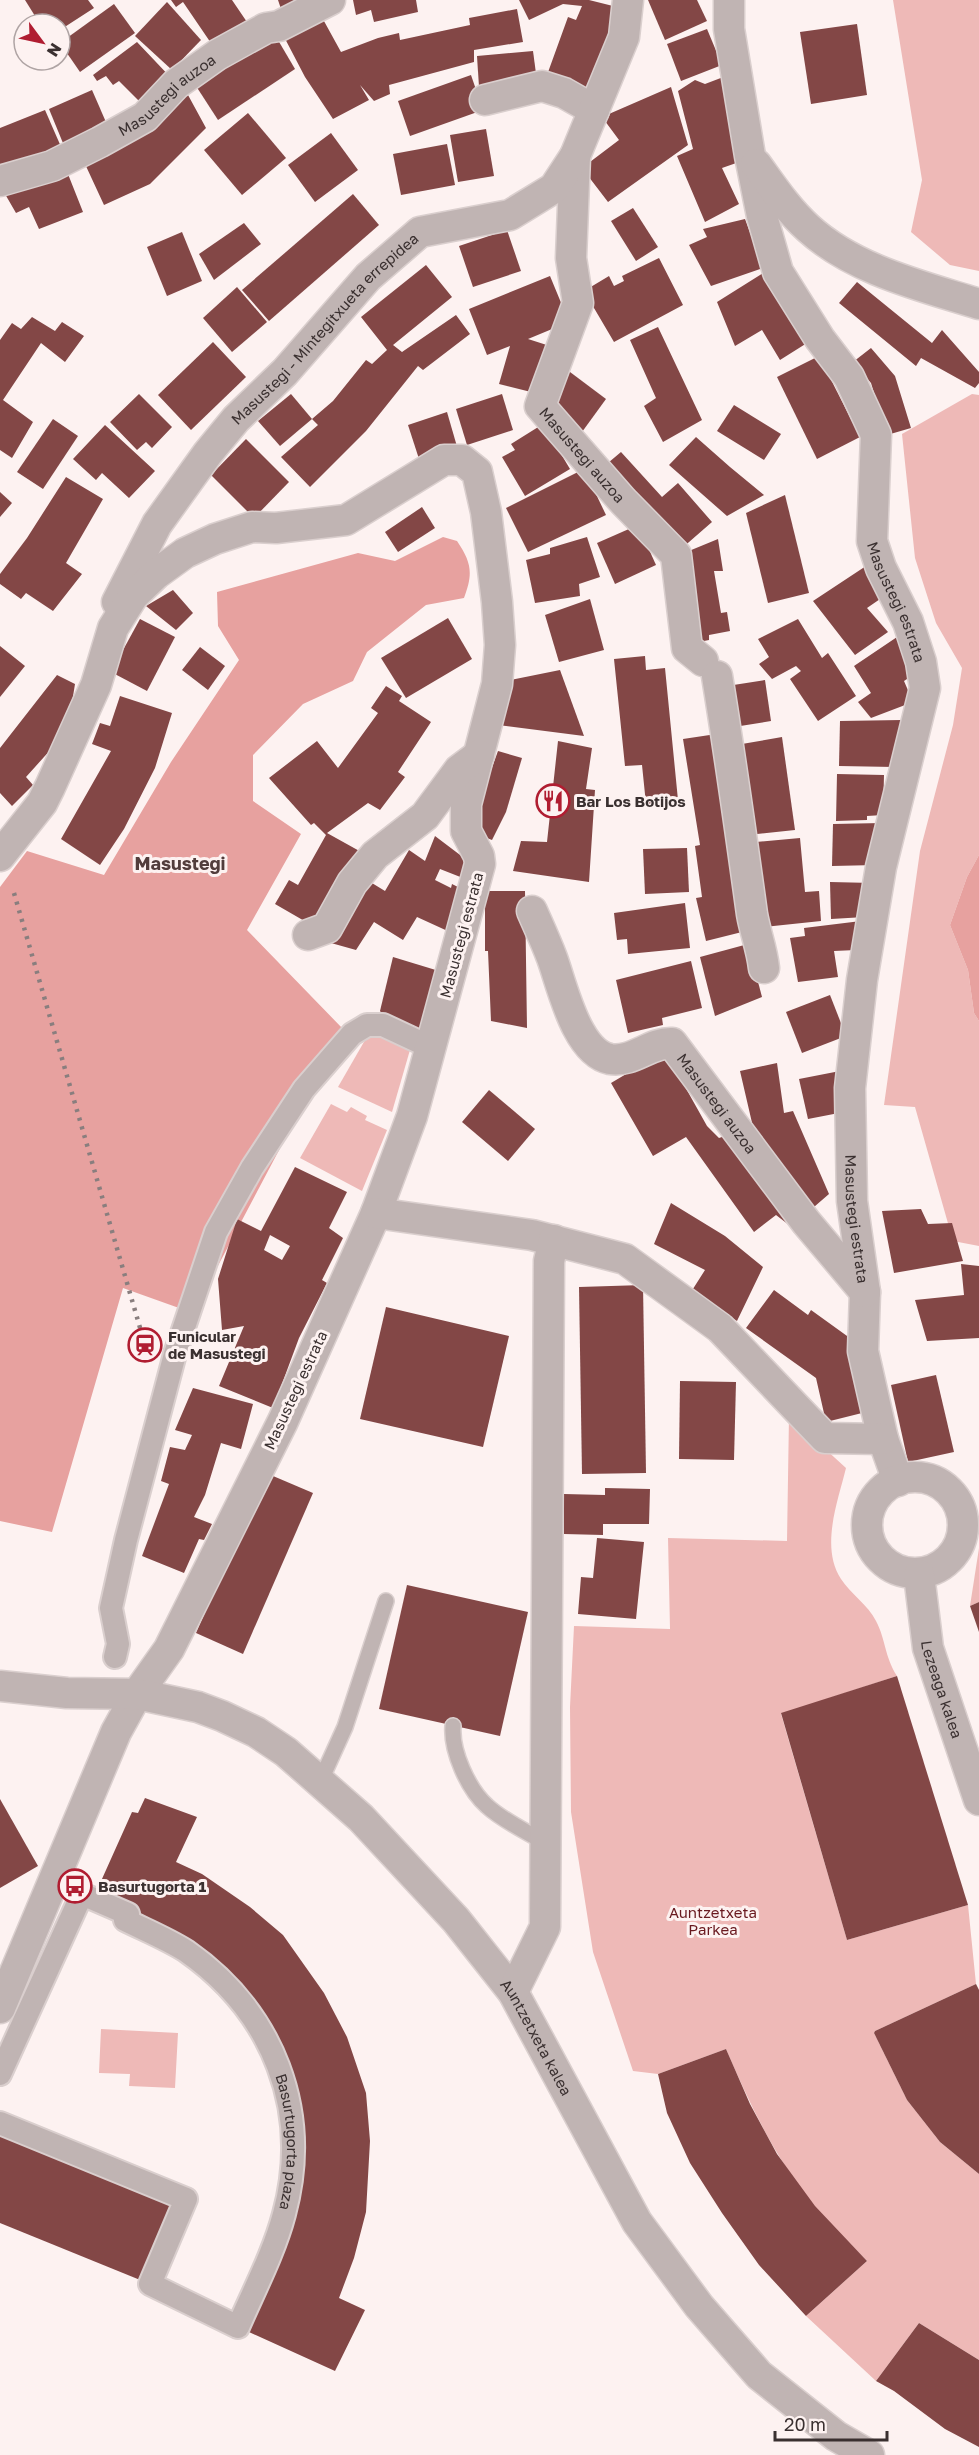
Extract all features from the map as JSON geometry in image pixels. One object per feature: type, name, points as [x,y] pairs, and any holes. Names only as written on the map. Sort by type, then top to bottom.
[{"type":"street","name":"Masustegi auzoa","points":[[0,181],[52,166],[100,142],[145,117],[176,84],[222,51],[266,28],[279,26],[330,0]]},
{"type":"street","name":"Masustegi - Mintegitxueta errepidea","points":[[113,628],[121,592],[157,524],[208,453],[236,419],[285,372],[368,277],[420,232],[510,215],[554,188],[575,156],[624,37],[628,0]]},
{"type":"street","points":[[709,0],[729,14]]},
{"type":"street","name":"Masustegi estrata","points":[[729,14],[750,156],[762,216],[778,272],[820,339],[849,377],[876,435],[872,540],[881,568],[908,622],[921,662],[925,688],[881,867],[862,980],[850,1088],[852,1201],[865,1292],[863,1351],[883,1438]]},
{"type":"street","points":[[485,100],[542,87],[564,93],[594,110]]},
{"type":"street","name":"Masustegi auzoa","points":[[575,156],[572,258],[578,303],[540,406],[623,501],[676,555],[687,648],[710,668],[737,793],[752,917],[762,948],[764,968]]},
{"type":"street","points":[[750,156],[787,207],[836,249],[871,266],[979,304]]},
{"type":"street","name":"Masustegi estrata","points":[[0,856],[42,803],[96,686],[113,628],[133,597],[156,574],[185,553],[215,539],[252,527],[276,528],[346,520],[444,459],[462,460],[477,472],[483,490],[500,645],[497,684],[466,804],[466,831],[479,856],[480,864],[412,1116],[376,1213],[283,1421],[169,1649],[137,1694],[116,1732],[0,2008]]},
{"type":"street","points":[[308,935],[327,928],[352,883],[375,855],[425,816],[459,770],[479,755]]},
{"type":"street","name":"Masustegi auzoa","points":[[532,911],[552,958],[569,1014],[594,1050],[610,1059],[632,1056],[661,1042],[672,1043],[806,1222],[865,1292]]},
{"type":"street","points":[[115,1657],[118,1644],[111,1608],[126,1540],[176,1354],[216,1232],[252,1168],[304,1089],[352,1034],[367,1025],[383,1025],[430,1047]]},
{"type":"street","points":[[376,1213],[554,1240],[625,1259],[720,1328],[825,1438],[883,1438],[898,1480]]},
{"type":"street","points":[[513,1992],[545,1927],[549,1261],[554,1240]]},
{"type":"street","points":[[922,1477],[938,1483],[953,1494],[969,1498],[956,1549],[947,1561],[918,1575],[889,1566],[877,1555],[869,1541],[866,1524],[869,1508],[878,1494],[898,1480],[922,1477]]},
{"type":"street","name":"Lezeaga kalea","points":[[918,1575],[928,1648],[979,1800]]},
{"type":"street","points":[[0,1686],[67,1693],[137,1694]]},
{"type":"street","name":"Auntzetxeta kalea","points":[[137,1694],[198,1707],[256,1732],[285,1752],[361,1818],[456,1920],[513,1992],[637,2222],[699,2306],[759,2375],[836,2436],[869,2455]]},
{"type":"street","name":"Basurtugorta plaza","points":[[0,2074],[81,1894],[128,1914],[125,1920],[183,1950],[233,1991],[264,2033],[280,2074],[292,2117],[293,2140],[293,2163],[284,2214],[238,2327],[150,2284],[186,2199],[0,2123]]},
{"type":"lane","points":[[320,1782],[345,1728],[386,1601]]},
{"type":"lane","points":[[453,1726],[452,1740],[463,1772],[486,1806],[547,1844]]},
{"type":"green space","points":[[893,0],[979,0],[979,271],[950,265],[911,232],[922,180]]},
{"type":"green space","points":[[972,394],[979,395],[979,855],[967,877],[950,925],[968,970],[974,1013],[979,1021],[979,1246],[953,1241],[915,1107],[884,1105],[920,851],[953,725],[962,668],[936,623],[915,558],[902,434]]},
{"type":"green space","points":[[372,1028],[412,1043],[392,1112],[338,1087]]},
{"type":"green space","points":[[331,1104],[347,1112],[351,1107],[367,1116],[365,1120],[387,1130],[362,1191],[300,1158]]},
{"type":"green space","name":"Auntzetxeta Parkea","points":[[789,1416],[846,1468],[835,1509],[831,1539],[835,1566],[841,1579],[876,1621],[897,1676],[781,1714],[847,1940],[968,1905],[976,1984],[874,2033],[907,2100],[940,2142],[979,2174],[979,2360],[919,2323],[876,2381],[806,2316],[867,2261],[815,2207],[788,2170],[754,2111],[726,2049],[658,2074],[633,2071],[593,1952],[571,1812],[570,1707],[574,1626],[670,1629],[668,1538],[787,1541]]},
{"type":"green space","points":[[979,1548],[979,1602],[970,1606]]},
{"type":"green space","points":[[101,2029],[178,2033],[175,2088],[129,2086],[130,2074],[99,2073]]},
{"type":"shaded area","points":[[443,537],[457,541],[466,556],[470,575],[464,598],[426,605],[367,652],[353,681],[303,704],[253,755],[253,801],[301,834],[247,930],[343,1029],[193,1313],[123,1288],[52,1532],[0,1521],[0,887],[27,851],[104,875],[171,762],[239,660],[218,626],[217,592],[358,553],[395,561]]},
{"type":"shaded area","points":[[979,855],[979,1021],[974,1013],[968,970],[950,925],[967,877]]},
{"type":"building","points":[[25,0],[88,0],[94,8],[72,22],[72,12],[32,12]]},
{"type":"building","points":[[171,0],[232,0],[249,25],[215,49],[183,2],[176,7]]},
{"type":"building","points":[[278,0],[323,0],[283,15]]},
{"type":"building","points":[[353,0],[416,0],[418,12],[374,22],[371,10],[356,15]]},
{"type":"building","points":[[519,0],[589,0],[617,7],[593,103],[547,75],[568,17],[576,20],[582,6],[563,4],[529,20]]},
{"type":"building","points":[[648,0],[697,0],[707,21],[665,40]]},
{"type":"building","points":[[167,2],[201,40],[172,70],[135,36]]},
{"type":"building","points":[[114,4],[135,33],[80,72],[72,60],[72,34]]},
{"type":"building","points":[[517,9],[523,42],[474,50],[474,62],[389,85],[390,94],[374,101],[360,85],[369,100],[333,119],[305,77],[281,31],[319,12],[341,52],[378,38],[399,33],[400,40],[470,25],[469,18]]},
{"type":"building","points":[[857,24],[867,95],[811,104],[800,32]]},
{"type":"building","points":[[707,29],[722,65],[681,81],[667,44]]},
{"type":"building","points":[[275,35],[295,69],[218,120],[196,86]]},
{"type":"building","points":[[137,42],[174,81],[145,107],[119,81],[113,85],[106,76],[97,81],[93,75]]},
{"type":"building","points":[[533,51],[537,81],[479,87],[477,56]]},
{"type":"building","points":[[471,75],[483,110],[410,136],[398,101]]},
{"type":"building","points":[[726,76],[742,161],[722,168],[739,204],[705,222],[677,156],[693,149],[678,91],[695,80],[705,84]]},
{"type":"building","points":[[671,87],[688,145],[608,202],[582,168],[619,140],[602,117]]},
{"type":"building","points":[[92,90],[109,129],[65,148],[49,109]]},
{"type":"building","points":[[188,95],[206,128],[150,184],[104,205],[85,164],[125,145]]},
{"type":"building","points":[[45,110],[65,156],[0,176],[0,128]]},
{"type":"building","points":[[248,113],[286,158],[242,195],[204,150]]},
{"type":"building","points":[[486,129],[494,176],[458,182],[450,135]]},
{"type":"building","points":[[331,133],[358,170],[315,202],[288,165]]},
{"type":"building","points":[[447,144],[455,185],[401,195],[393,154]]},
{"type":"building","points":[[64,164],[83,212],[39,229],[29,207],[16,213],[5,194]]},
{"type":"building","points":[[353,194],[379,225],[269,321],[242,290]]},
{"type":"building","points":[[633,208],[658,247],[636,261],[611,221]]},
{"type":"building","points":[[745,219],[763,268],[711,286],[689,245],[707,237],[703,229]]},
{"type":"building","points":[[244,223],[261,244],[214,280],[199,254]]},
{"type":"building","points":[[507,230],[521,271],[473,287],[459,246]]},
{"type":"building","points":[[182,232],[202,281],[167,296],[147,247]]},
{"type":"building","points":[[659,258],[683,305],[614,342],[584,291],[609,276],[614,286],[624,281],[622,276]]},
{"type":"building","points":[[426,265],[452,297],[393,345],[402,352],[456,315],[470,334],[423,370],[418,366],[366,431],[310,487],[281,457],[318,425],[312,419],[333,401],[366,360],[372,364],[387,350],[361,317]]},
{"type":"building","points":[[768,270],[807,343],[780,360],[762,330],[735,346],[717,302]]},
{"type":"building","points":[[550,276],[569,322],[528,339],[553,347],[539,394],[499,384],[510,346],[487,355],[469,309]]},
{"type":"building","points":[[857,282],[932,343],[942,330],[979,372],[979,383],[975,388],[921,358],[916,366],[839,303]]},
{"type":"building","points":[[237,287],[267,322],[232,352],[203,318]]},
{"type":"building","points":[[32,317],[55,331],[62,322],[84,336],[65,362],[41,343],[3,400],[33,422],[12,458],[0,450],[0,340],[12,323],[21,329]]},
{"type":"building","points":[[658,327],[702,420],[663,442],[644,406],[656,398],[630,340]]},
{"type":"building","points":[[213,342],[246,377],[191,430],[158,395]]},
{"type":"building","points":[[871,348],[895,376],[911,428],[887,435],[871,383],[853,362]]},
{"type":"building","points":[[819,356],[860,437],[817,459],[777,377]]},
{"type":"building","points":[[566,369],[606,399],[582,432],[541,402]]},
{"type":"building","points":[[139,394],[172,427],[152,448],[146,442],[137,450],[110,422]]},
{"type":"building","points":[[291,394],[312,419],[280,446],[258,421]]},
{"type":"building","points":[[502,394],[513,430],[467,445],[456,409]]},
{"type":"building","points":[[734,405],[781,434],[764,460],[717,431]]},
{"type":"building","points":[[447,412],[458,450],[420,462],[408,425]]},
{"type":"building","points":[[53,419],[78,436],[43,489],[17,472]]},
{"type":"building","points":[[543,424],[570,469],[525,496],[502,457],[515,450],[511,444]]},
{"type":"building","points":[[105,425],[155,471],[129,498],[102,473],[96,480],[73,459]]},
{"type":"building","points":[[696,437],[764,495],[727,516],[669,465]]},
{"type":"building","points":[[246,439],[289,482],[254,518],[211,475]]},
{"type":"building","points":[[621,452],[662,497],[678,483],[712,522],[681,549],[602,468]]},
{"type":"building","points":[[584,469],[606,515],[528,552],[506,508]]},
{"type":"building","points":[[66,477],[103,499],[66,563],[82,574],[53,611],[26,593],[21,599],[0,584],[0,574],[27,538]]},
{"type":"building","points":[[0,492],[12,503],[0,517]]},
{"type":"building","points":[[785,495],[809,593],[768,603],[746,513]]},
{"type":"building","points":[[422,507],[435,528],[398,552],[385,532]]},
{"type":"building","points":[[638,525],[656,565],[615,584],[597,543]]},
{"type":"building","points":[[587,537],[600,577],[579,584],[580,596],[535,603],[526,560],[550,554],[550,548]]},
{"type":"building","points":[[718,539],[723,571],[714,571],[721,613],[727,612],[730,631],[709,635],[709,640],[694,643],[684,553]]},
{"type":"building","points":[[866,566],[883,597],[867,608],[888,632],[855,655],[813,601]]},
{"type":"building","points":[[173,590],[193,613],[176,630],[146,606]]},
{"type":"building","points":[[590,599],[604,650],[559,662],[545,615]]},
{"type":"building","points":[[448,618],[472,659],[406,698],[381,658]]},
{"type":"building","points":[[140,619],[175,637],[147,691],[111,672]]},
{"type":"building","points":[[798,619],[822,658],[828,653],[856,696],[818,721],[790,679],[801,671],[796,666],[772,679],[759,664],[769,657],[758,639]]},
{"type":"building","points":[[900,635],[916,673],[904,681],[913,702],[871,718],[858,702],[871,693],[854,666]]},
{"type":"building","points":[[0,646],[25,666],[0,697]]},
{"type":"building","points":[[200,647],[225,666],[208,690],[182,670]]},
{"type":"building","points":[[645,656],[646,670],[665,668],[678,800],[646,804],[642,765],[625,766],[614,659]]},
{"type":"building","points":[[560,670],[584,736],[498,725],[505,681]]},
{"type":"building","points":[[57,675],[75,684],[69,721],[53,747],[26,777],[33,785],[12,806],[0,793],[0,748]]},
{"type":"building","points":[[765,680],[771,721],[734,727],[727,686]]},
{"type":"building","points":[[386,686],[402,696],[399,701],[431,722],[398,772],[405,777],[380,810],[368,803],[327,833],[363,853],[320,930],[275,904],[289,880],[298,885],[326,835],[314,823],[311,825],[269,778],[317,741],[338,768],[378,713],[371,708]]},
{"type":"building","points":[[120,696],[172,713],[155,768],[124,829],[100,865],[61,839],[111,751],[92,744],[100,723],[110,726]]},
{"type":"building","points":[[902,720],[894,767],[839,766],[840,721]]},
{"type":"building","points":[[723,733],[750,930],[706,941],[696,898],[702,897],[695,846],[700,845],[683,739]]},
{"type":"building","points":[[782,737],[795,830],[748,835],[736,745]]},
{"type":"building","points":[[558,741],[592,748],[586,789],[595,790],[589,882],[513,871],[521,841],[547,842]]},
{"type":"building","points":[[498,751],[522,758],[506,812],[492,840],[474,833],[480,801]]},
{"type":"building","points":[[837,774],[884,775],[883,815],[867,816],[867,820],[836,821]]},
{"type":"building","points":[[882,823],[876,865],[832,866],[833,824]]},
{"type":"building","points":[[435,836],[472,864],[468,880],[440,869],[435,880],[451,888],[452,884],[466,891],[452,933],[417,917],[403,940],[374,922],[356,950],[331,943],[367,880],[385,891],[409,850],[425,861]]},
{"type":"building","points":[[800,838],[805,892],[819,891],[821,921],[764,927],[756,842]]},
{"type":"building","points":[[687,848],[689,892],[645,894],[643,849]]},
{"type":"building","points":[[830,882],[873,883],[865,917],[831,919]]},
{"type":"building","points":[[485,891],[525,891],[527,1028],[491,1021],[488,951],[485,951]]},
{"type":"building","points":[[685,903],[690,948],[628,954],[627,939],[617,940],[614,913]]},
{"type":"building","points":[[861,921],[856,950],[834,951],[838,977],[798,982],[790,938],[805,936],[804,928]]},
{"type":"building","points":[[748,944],[762,997],[715,1016],[700,957]]},
{"type":"building","points":[[393,957],[439,971],[419,1036],[391,1026],[380,1011]]},
{"type":"building","points":[[691,961],[702,1008],[662,1018],[663,1025],[628,1033],[616,980]]},
{"type":"building","points":[[830,995],[846,1036],[802,1053],[786,1012]]},
{"type":"building","points":[[665,1051],[707,1126],[719,1138],[725,1136],[796,1218],[789,1225],[776,1215],[754,1232],[686,1137],[653,1156],[611,1083]]},
{"type":"building","points":[[777,1063],[784,1113],[793,1111],[829,1194],[807,1213],[753,1127],[740,1071]]},
{"type":"building","points":[[840,1071],[844,1112],[808,1119],[799,1079]]},
{"type":"building","points":[[489,1090],[535,1129],[508,1161],[462,1122]]},
{"type":"building","points":[[295,1167],[347,1192],[329,1228],[343,1238],[322,1280],[327,1283],[299,1338],[273,1408],[219,1386],[244,1326],[222,1330],[218,1279],[237,1219],[261,1231]],"holes":[[[270,1235],[290,1246],[282,1260],[264,1250]]]},
{"type":"building","points":[[671,1203],[725,1236],[763,1267],[737,1321],[691,1292],[705,1270],[654,1244]]},
{"type":"building","points":[[921,1209],[928,1224],[952,1223],[963,1261],[894,1273],[882,1211]]},
{"type":"building","points":[[961,1264],[979,1266],[979,1338],[927,1341],[915,1300],[964,1295]]},
{"type":"building","points":[[643,1285],[646,1473],[582,1474],[579,1287]]},
{"type":"building","points":[[774,1290],[808,1315],[811,1310],[854,1341],[870,1411],[826,1422],[816,1378],[746,1328]]},
{"type":"building","points":[[386,1307],[509,1336],[483,1447],[360,1419]]},
{"type":"building","points":[[936,1375],[954,1452],[908,1462],[891,1385]]},
{"type":"building","points":[[680,1381],[736,1382],[734,1460],[679,1459]]},
{"type":"building","points":[[193,1388],[253,1404],[241,1449],[221,1443],[205,1495],[194,1517],[212,1524],[204,1540],[199,1539],[184,1573],[142,1556],[169,1484],[161,1481],[170,1447],[185,1450],[192,1435],[175,1430]]},
{"type":"building","points":[[266,1473],[313,1493],[243,1654],[196,1633]]},
{"type":"building","points":[[605,1488],[650,1489],[649,1524],[603,1524],[603,1535],[564,1534],[564,1494],[605,1495]]},
{"type":"building","points":[[597,1538],[644,1542],[636,1619],[578,1614],[581,1577],[593,1578]]},
{"type":"building","points":[[407,1585],[528,1612],[500,1736],[379,1709]]},
{"type":"building","points":[[979,1602],[979,1632],[970,1606]]},
{"type":"building","points":[[897,1676],[968,1905],[847,1940],[781,1713]]},
{"type":"building","points":[[145,1798],[197,1817],[176,1862],[202,1874],[250,1907],[283,1935],[324,1993],[347,2037],[366,2093],[370,2141],[366,2212],[354,2258],[339,2298],[365,2310],[335,2371],[238,2327],[284,2214],[292,2117],[233,1991],[93,1899],[132,1812],[138,1813]]},
{"type":"building","points":[[0,1799],[38,1866],[0,1888]]},
{"type":"building","points":[[976,1984],[979,1990],[979,2174],[940,2142],[907,2100],[874,2033]]},
{"type":"building","points":[[726,2049],[750,2104],[777,2154],[815,2206],[867,2261],[806,2316],[759,2265],[722,2213],[690,2163],[667,2113],[658,2074]]},
{"type":"building","points":[[0,2123],[186,2199],[150,2284],[0,2223]]},
{"type":"building","points":[[919,2323],[979,2360],[979,2447],[945,2429],[894,2391],[876,2381]]},
{"type":"railway","points":[[14,893],[145,1345]]},
{"type":"place","name":"Bar Los Botijos","points":[[553,801]]},
{"type":"place","name":"Funicular de Masustegi","points":[[145,1345]]},
{"type":"place","name":"Basurtugorta 1","points":[[75,1886]]},
{"type":"district","name":"Masustegi","points":[[180,863]]}]
